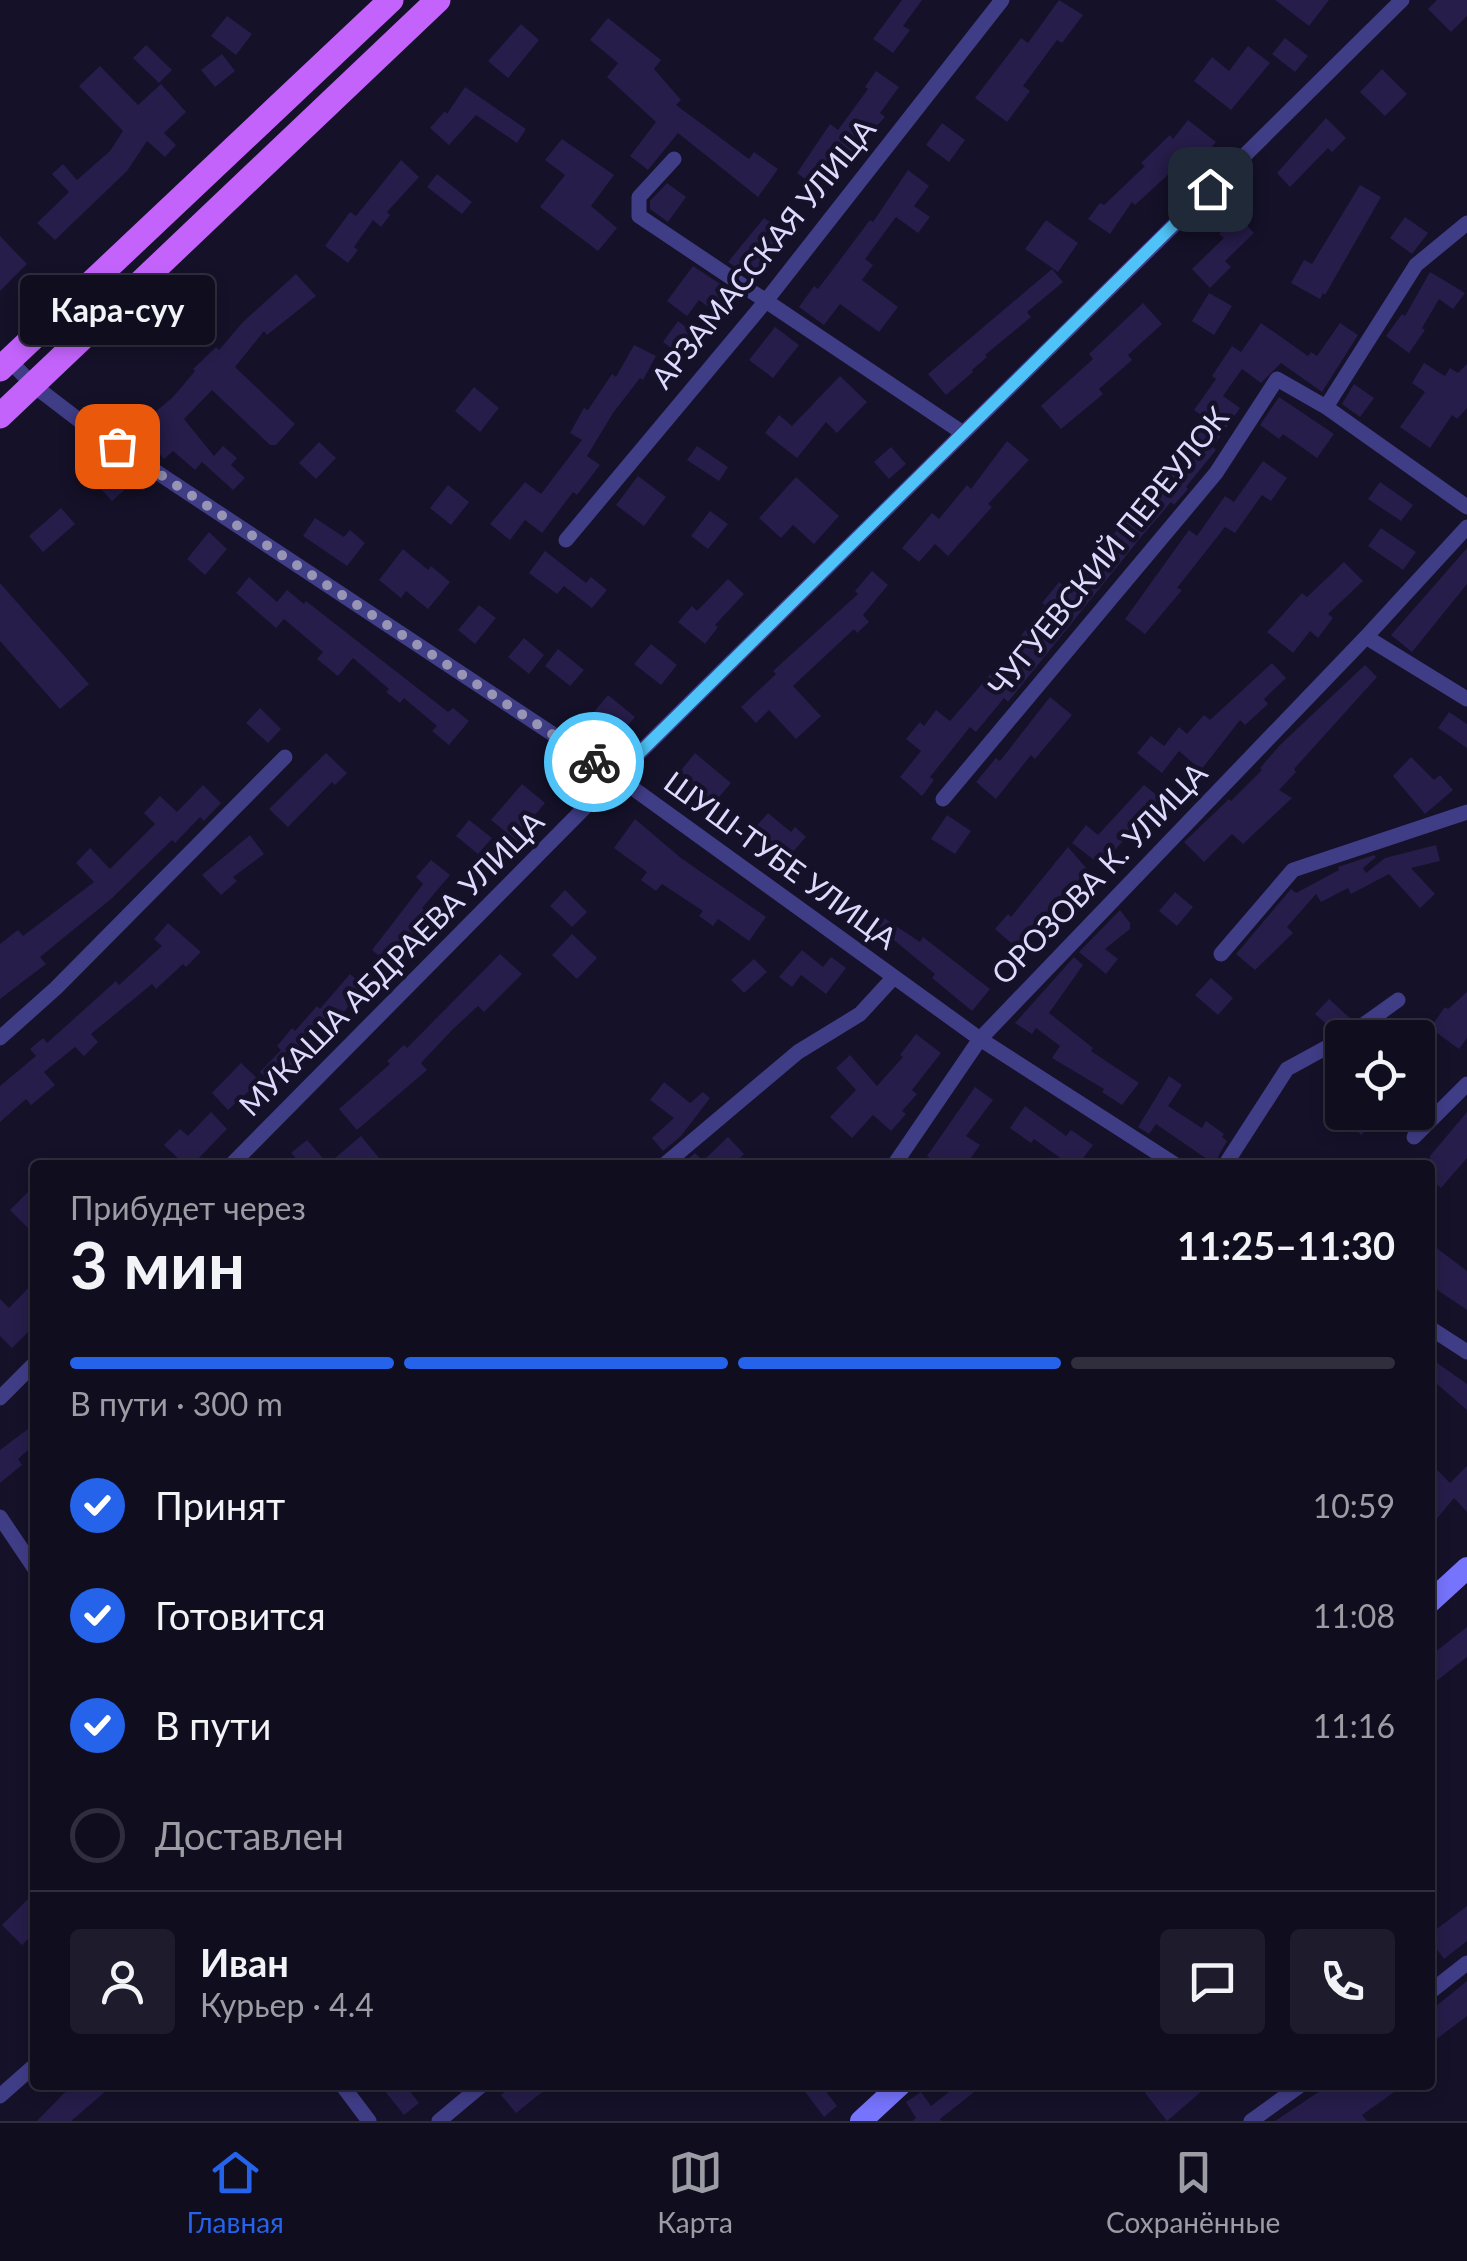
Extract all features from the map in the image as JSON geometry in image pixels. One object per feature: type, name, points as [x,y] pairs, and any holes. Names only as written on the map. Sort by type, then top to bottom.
[{"type":"main road","points":[[5,365],[391,0]]},
{"type":"main road","points":[[0,416],[438,0]]},
{"type":"street","name":"АРЗАМАССКАЯ УЛИЦА","points":[[566,540],[764,302],[1002,0]]},
{"type":"street","name":"МУКАША АБДРАЕВА УЛИЦА","points":[[236,1160],[616,776],[1402,0]]},
{"type":"street","points":[[674,159],[639,197],[639,216],[963,432]]},
{"type":"street","points":[[1326,407],[1416,265],[1467,224]]},
{"type":"street","name":"ШУШ-ТУБЕ УЛИЦА","points":[[5,365],[84,424],[616,776],[980,1039],[1168,1160]]},
{"type":"street","name":"ЧУГУЕВСКИЙ ПЕРЕУЛОК","points":[[943,799],[1216,472],[1277,379],[1326,407],[1467,507]]},
{"type":"street","name":"ОРОЗОВА К. УЛИЦА","points":[[897,1160],[980,1039],[1467,527]]},
{"type":"street","points":[[1366,637],[1467,699]]},
{"type":"street","points":[[0,1038],[56,988],[285,757]]},
{"type":"street","points":[[1221,954],[1293,870],[1467,812]]},
{"type":"street","points":[[670,1160],[798,1052],[860,1014],[894,977]]},
{"type":"street","points":[[1370,1020],[1398,1000]]},
{"type":"street","points":[[1228,1160],[1287,1069],[1325,1048]]},
{"type":"street","points":[[1414,1138],[1467,1084]]},
{"type":"street","points":[[1435,1331],[1467,1352]]},
{"type":"street","points":[[0,1398],[30,1368]]},
{"type":"street","points":[[0,1518],[30,1562]]},
{"type":"street","points":[[1435,1597],[1467,1568]]},
{"type":"street","points":[[1435,1988],[1467,1962]]},
{"type":"street","points":[[0,2096],[30,2069]]},
{"type":"street","points":[[346,2090],[369,2121]]},
{"type":"street","points":[[439,2121],[476,2090]]},
{"type":"street","points":[[861,2121],[895,2090]]},
{"type":"street","points":[[1251,2121],[1294,2090]]},
{"type":"building","points":[[902,0],[922,0],[903,26],[910,30],[893,53],[873,39]]},
{"type":"building","points":[[1059,0],[1083,15],[1062,43],[1057,40],[1023,86],[1030,91],[1007,122],[975,98],[1021,38],[1028,43]]},
{"type":"building","points":[[1275,0],[1329,0],[1309,26]]},
{"type":"building","points":[[1437,0],[1467,0],[1467,16],[1451,32],[1428,9]]},
{"type":"building","points":[[227,16],[252,34],[236,55],[211,36]]},
{"type":"building","points":[[608,18],[661,60],[654,69],[681,100],[676,105],[749,159],[754,152],[778,169],[758,197],[678,133],[648,170],[630,156],[656,122],[607,77],[618,63],[590,40]]},
{"type":"building","points":[[521,24],[539,40],[508,78],[488,61]]},
{"type":"building","points":[[1285,38],[1308,56],[1295,72],[1272,54]]},
{"type":"building","points":[[146,45],[172,70],[159,83],[133,58]]},
{"type":"building","points":[[1248,46],[1270,63],[1231,110],[1194,81],[1212,57],[1229,71]]},
{"type":"building","points":[[222,54],[235,71],[215,87],[201,70]]},
{"type":"building","points":[[100,66],[138,105],[161,84],[186,112],[164,133],[176,145],[165,157],[147,141],[127,171],[55,240],[37,223],[69,192],[52,174],[63,164],[77,180],[110,151],[123,131],[79,86]]},
{"type":"building","points":[[1382,69],[1407,94],[1385,116],[1360,92]]},
{"type":"building","points":[[876,71],[899,87],[880,113],[885,117],[847,158],[823,192],[797,173],[830,124],[838,130],[868,89],[865,87]]},
{"type":"building","points":[[465,87],[526,129],[517,143],[476,115],[449,145],[430,128],[445,111],[447,114]]},
{"type":"building","points":[[1326,118],[1346,138],[1332,152],[1328,148],[1290,187],[1277,173]]},
{"type":"building","points":[[1188,120],[1216,142],[1205,156],[1196,149],[1135,205],[1132,202],[1110,234],[1088,219],[1100,203],[1104,205],[1145,166],[1141,163],[1170,135],[1173,139]]},
{"type":"building","points":[[942,123],[965,140],[949,162],[926,145]]},
{"type":"building","points":[[562,139],[614,175],[591,206],[617,228],[598,251],[540,207],[565,175],[545,160]]},
{"type":"building","points":[[401,160],[419,177],[387,212],[390,215],[381,227],[373,220],[348,263],[325,246],[350,212],[356,216]]},
{"type":"building","points":[[908,170],[929,186],[914,206],[930,217],[918,233],[896,217],[865,259],[873,265],[862,280],[898,307],[879,332],[840,304],[824,325],[799,307],[814,286],[818,289],[870,220],[873,222]]},
{"type":"building","points":[[437,174],[472,202],[462,214],[427,187]]},
{"type":"building","points":[[667,183],[686,197],[668,222],[650,209],[650,201]]},
{"type":"building","points":[[1360,185],[1381,197],[1320,299],[1291,283],[1304,260],[1312,264]]},
{"type":"building","points":[[1238,216],[1254,233],[1225,261],[1231,267],[1210,288],[1192,269],[1224,238],[1219,234]]},
{"type":"building","points":[[1405,217],[1428,233],[1412,254],[1390,238]]},
{"type":"building","points":[[764,218],[787,234],[751,278],[728,262]]},
{"type":"building","points":[[1046,220],[1078,243],[1058,272],[1025,249]]},
{"type":"building","points":[[0,236],[27,264],[0,291]]},
{"type":"building","points":[[693,266],[734,293],[718,314],[699,300],[687,316],[667,301]]},
{"type":"building","points":[[1052,269],[1063,282],[1027,312],[1031,317],[985,355],[973,372],[946,395],[928,374]]},
{"type":"building","points":[[1430,272],[1465,293],[1453,309],[1439,299],[1409,353],[1386,336],[1402,314],[1405,316]]},
{"type":"building","points":[[296,274],[316,296],[267,335],[264,331],[235,367],[295,424],[276,445],[270,445],[212,390],[184,419],[214,456],[223,446],[237,458],[231,465],[245,478],[233,490],[202,462],[195,470],[173,451],[164,459],[137,427],[173,397],[193,369],[216,347],[219,350],[243,322]]},
{"type":"building","points":[[1209,293],[1232,306],[1214,335],[1192,321]]},
{"type":"building","points":[[1143,303],[1162,324],[1128,355],[1132,360],[1099,389],[1103,394],[1061,429],[1041,406],[1093,359],[1089,354]]},
{"type":"building","points":[[678,321],[703,340],[687,360],[663,342]]},
{"type":"building","points":[[1261,323],[1308,356],[1311,352],[1317,356],[1340,323],[1358,335],[1322,392],[1281,363],[1261,383],[1242,369],[1223,396],[1240,408],[1188,489],[1174,505],[1171,502],[1141,537],[1008,702],[1004,698],[976,732],[970,727],[930,777],[934,780],[922,796],[900,777],[921,751],[906,739],[920,722],[924,726],[936,710],[950,721],[999,664],[1002,667],[1024,640],[1020,637],[1059,582],[1066,588],[1106,544],[1205,418],[1194,410],[1216,379],[1212,376],[1232,346],[1241,352]]},
{"type":"building","points":[[775,327],[799,345],[773,378],[749,360]]},
{"type":"building","points":[[634,345],[656,356],[643,380],[640,378],[613,413],[587,456],[600,465],[577,495],[573,492],[542,533],[525,520],[510,540],[490,524],[525,482],[541,494],[582,440],[570,433],[584,408],[588,410],[612,374],[616,377]]},
{"type":"building","points":[[1424,363],[1445,376],[1450,368],[1458,373],[1467,364],[1467,408],[1457,419],[1452,415],[1430,448],[1400,427],[1425,392],[1412,383]]},
{"type":"building","points":[[840,376],[867,402],[837,433],[826,422],[797,458],[765,433],[779,415],[792,426]]},
{"type":"building","points":[[1354,384],[1374,398],[1360,417],[1342,404]]},
{"type":"building","points":[[474,387],[499,408],[480,432],[455,411]]},
{"type":"building","points":[[1279,397],[1334,434],[1317,458],[1283,434],[1279,439],[1260,425]]},
{"type":"building","points":[[1007,441],[1029,460],[948,556],[935,544],[919,562],[902,548],[932,513],[939,519],[967,485],[971,489]]},
{"type":"building","points":[[319,442],[336,458],[316,479],[299,463]]},
{"type":"building","points":[[697,446],[728,467],[719,481],[687,460]]},
{"type":"building","points":[[891,447],[906,464],[889,479],[874,462]]},
{"type":"building","points":[[1263,461],[1287,478],[1271,501],[1262,495],[1235,533],[1225,527],[1177,588],[1182,590],[1145,634],[1125,619],[1189,530],[1197,536],[1225,496],[1234,502]]},
{"type":"building","points":[[112,464],[130,485],[112,501],[94,481]]},
{"type":"building","points":[[638,476],[666,497],[644,526],[616,505]]},
{"type":"building","points":[[796,477],[839,516],[814,544],[793,525],[781,538],[759,518]]},
{"type":"building","points":[[1380,482],[1413,505],[1401,521],[1368,499]]},
{"type":"building","points":[[448,485],[469,502],[451,525],[430,508]]},
{"type":"building","points":[[61,508],[75,524],[43,552],[29,536]]},
{"type":"building","points":[[710,511],[728,524],[708,549],[691,536]]},
{"type":"building","points":[[315,518],[344,537],[350,530],[365,543],[347,566],[303,536]]},
{"type":"building","points":[[1381,528],[1416,552],[1403,570],[1368,546]]},
{"type":"building","points":[[209,532],[227,549],[205,575],[187,559]]},
{"type":"building","points":[[1467,548],[1467,584],[1412,652],[1391,635]]},
{"type":"building","points":[[403,549],[450,582],[428,609],[406,591],[401,598],[379,580]]},
{"type":"building","points":[[545,551],[586,583],[591,577],[607,590],[592,608],[564,586],[557,594],[529,573]]},
{"type":"building","points":[[1344,562],[1363,581],[1328,614],[1333,618],[1318,638],[1310,631],[1293,653],[1267,632],[1302,593],[1307,597]]},
{"type":"building","points":[[872,571],[888,585],[863,615],[869,622],[857,633],[854,629],[793,686],[821,716],[796,739],[769,710],[756,723],[741,707],[776,674],[773,671],[858,594],[855,591]]},
{"type":"building","points":[[249,577],[277,602],[287,590],[304,604],[306,601],[448,712],[453,708],[469,721],[449,745],[432,731],[437,726],[404,698],[400,703],[386,692],[389,689],[353,658],[338,676],[317,659],[323,652],[284,619],[276,628],[236,593]]},
{"type":"building","points":[[728,579],[744,594],[715,625],[718,627],[705,644],[678,622],[692,606],[697,611]]},
{"type":"building","points":[[0,583],[89,684],[60,709],[0,641]]},
{"type":"building","points":[[479,605],[496,618],[475,644],[458,630]]},
{"type":"building","points":[[524,638],[544,655],[529,674],[508,657]]},
{"type":"building","points":[[651,644],[677,665],[661,685],[634,664]]},
{"type":"building","points":[[558,649],[584,670],[570,686],[545,666]]},
{"type":"building","points":[[1272,663],[1286,678],[1264,699],[1268,704],[1245,725],[1240,720],[1201,770],[1179,751],[1162,773],[1137,753],[1151,736],[1164,746],[1179,727],[1187,734],[1204,715],[1210,720]]},
{"type":"building","points":[[1365,665],[1377,677],[1279,790],[1292,798],[1243,844],[1232,834],[1204,862],[1184,842],[1231,801],[1281,744]]},
{"type":"building","points":[[608,695],[635,717],[615,741],[588,719]]},
{"type":"building","points":[[1050,697],[1072,715],[1035,759],[1031,755],[996,799],[976,782],[996,758],[1000,761]]},
{"type":"building","points":[[260,708],[281,729],[268,743],[246,723]]},
{"type":"building","points":[[1449,712],[1467,724],[1467,748],[1438,728]]},
{"type":"building","points":[[326,753],[347,773],[335,785],[332,782],[288,827],[269,809]]},
{"type":"building","points":[[695,753],[731,783],[714,803],[678,774]]},
{"type":"building","points":[[1411,757],[1434,780],[1440,775],[1453,790],[1425,814],[1393,776]]},
{"type":"building","points":[[522,784],[545,803],[517,841],[491,820]]},
{"type":"building","points":[[203,785],[221,803],[204,821],[200,817],[175,843],[172,840],[111,899],[40,957],[46,964],[0,999],[0,944],[18,930],[23,936],[94,882],[76,863],[90,848],[110,869],[155,824],[144,813],[160,796],[177,812]]},
{"type":"building","points":[[1144,785],[1164,801],[1106,860],[1099,854],[1094,860],[1072,843],[1086,825],[1098,835]]},
{"type":"building","points":[[768,813],[791,832],[795,827],[806,837],[791,854],[754,829]]},
{"type":"building","points":[[947,815],[971,831],[955,854],[931,839]]},
{"type":"building","points":[[635,819],[681,858],[766,917],[749,941],[718,919],[713,926],[699,916],[703,911],[662,884],[656,891],[641,880],[647,872],[614,848]]},
{"type":"building","points":[[469,820],[492,838],[478,854],[456,836]]},
{"type":"building","points":[[250,835],[264,854],[233,877],[237,881],[221,895],[202,875]]},
{"type":"building","points":[[1436,845],[1440,861],[1411,868],[1435,894],[1420,908],[1389,874],[1351,894],[1348,888],[1321,902],[1316,894],[1287,927],[1293,933],[1255,970],[1236,954],[1291,889],[1296,893],[1339,870],[1338,867],[1374,855],[1363,868],[1366,873],[1385,858]]},
{"type":"building","points":[[1068,847],[1087,869],[1018,949],[995,929],[1008,914],[1011,917]]},
{"type":"building","points":[[431,860],[450,875],[422,908],[434,918],[389,965],[372,950],[423,884],[416,877]]},
{"type":"building","points":[[565,890],[587,912],[572,927],[550,906]]},
{"type":"building","points":[[1175,892],[1193,907],[1177,926],[1159,911]]},
{"type":"building","points":[[1120,910],[1130,929],[1105,949],[1118,959],[1106,974],[1079,952]]},
{"type":"building","points":[[884,918],[920,942],[923,937],[990,989],[972,1011],[878,927]]},
{"type":"building","points":[[168,923],[201,952],[156,989],[152,984],[91,1034],[98,1042],[84,1056],[75,1047],[44,1072],[55,1085],[31,1105],[26,1099],[0,1122],[0,1086],[36,1056],[30,1049],[43,1038],[47,1043],[162,946],[154,939]]},
{"type":"building","points":[[572,934],[597,958],[577,979],[552,955]]},
{"type":"building","points":[[802,950],[823,967],[831,957],[846,968],[826,994],[801,975],[792,987],[779,977]]},
{"type":"building","points":[[500,954],[522,974],[484,1012],[478,1006],[453,1029],[421,1063],[427,1070],[357,1130],[339,1109],[390,1064],[387,1061],[404,1045],[407,1048]]},
{"type":"building","points":[[1074,957],[1083,965],[1049,1013],[1093,1048],[1091,1051],[1139,1083],[1122,1105],[1102,1092],[1104,1089],[1052,1058],[1060,1046],[1036,1028],[1032,1034],[1015,1023]]},
{"type":"building","points":[[754,959],[767,972],[744,993],[731,980]]},
{"type":"building","points":[[350,974],[369,990],[353,1009],[349,1006],[322,1038],[319,1036],[277,1088],[260,1072],[281,1050],[277,1046],[292,1028],[295,1031],[317,1006],[320,1009]]},
{"type":"building","points":[[1211,978],[1233,998],[1218,1015],[1195,995]]},
{"type":"building","points":[[1467,992],[1467,1038],[1459,1049],[1435,1032],[1435,1021],[1445,1007],[1448,1009]]},
{"type":"building","points":[[1329,999],[1351,1019],[1325,1023],[1315,1014]]},
{"type":"building","points":[[916,1034],[941,1053],[912,1090],[917,1094],[902,1111],[906,1114],[891,1131],[873,1115],[852,1138],[830,1117],[856,1090],[836,1068],[850,1055],[877,1086],[903,1057],[900,1055]]},
{"type":"building","points":[[241,1063],[260,1081],[228,1110],[212,1093]]},
{"type":"building","points":[[1169,1076],[1182,1085],[1168,1106],[1202,1128],[1206,1121],[1227,1141],[1216,1160],[1208,1160],[1156,1124],[1149,1134],[1138,1127]]},
{"type":"building","points":[[664,1082],[690,1103],[703,1092],[710,1098],[681,1136],[663,1151],[652,1138],[674,1118],[650,1100]]},
{"type":"building","points":[[975,1087],[993,1100],[966,1136],[980,1145],[970,1160],[932,1160],[927,1156]]},
{"type":"building","points":[[1025,1106],[1066,1136],[1071,1130],[1093,1145],[1082,1160],[1063,1160],[1010,1128]]},
{"type":"building","points":[[211,1112],[227,1129],[197,1160],[180,1160],[164,1145],[180,1129],[188,1136]]},
{"type":"building","points":[[1467,1112],[1467,1158],[1441,1188],[1435,1183],[1435,1160],[1430,1160]]},
{"type":"building","points":[[361,1136],[381,1160],[333,1160]]},
{"type":"building","points":[[728,1137],[744,1154],[738,1160],[704,1160]]},
{"type":"building","points":[[307,1140],[324,1160],[297,1160],[291,1153]]},
{"type":"building","points":[[30,1190],[30,1230],[10,1210]]},
{"type":"building","points":[[1435,1247],[1467,1271],[1467,1310],[1435,1288]]},
{"type":"building","points":[[30,1286],[30,1330],[12,1348],[0,1336],[0,1299],[9,1308]]},
{"type":"building","points":[[1435,1362],[1467,1384],[1467,1410],[1435,1382]]},
{"type":"building","points":[[30,1431],[30,1448],[18,1459],[22,1465],[0,1483],[0,1450]]},
{"type":"building","points":[[1467,1466],[1467,1512],[1454,1498],[1435,1521],[1435,1468],[1450,1483]]},
{"type":"building","points":[[1467,1627],[1467,1657],[1435,1682],[1435,1652]]},
{"type":"building","points":[[30,1897],[30,1937],[22,1945],[2,1925]]},
{"type":"building","points":[[1467,1906],[1467,1941],[1444,1959],[1435,1947],[1435,1930]]},
{"type":"building","points":[[1467,1981],[1467,2016],[1435,2040],[1435,2007]]},
{"type":"building","points":[[67,2090],[107,2090],[71,2121],[37,2121]]},
{"type":"building","points":[[384,2090],[409,2090],[419,2103],[404,2115]]},
{"type":"building","points":[[507,2090],[545,2090],[516,2113],[501,2095]]},
{"type":"building","points":[[804,2090],[825,2090],[837,2106],[824,2117]]},
{"type":"building","points":[[952,2090],[977,2090],[941,2121],[912,2121],[916,2118],[906,2102],[921,2092],[931,2106]]},
{"type":"building","points":[[1149,2090],[1203,2090],[1167,2121],[1145,2093]]},
{"type":"building","points":[[1322,2090],[1397,2090],[1362,2115],[1367,2121],[1275,2121]]},
{"type":"way so far","points":[[117,446],[594,762]]},
{"type":"place","name":"Кара-суу","points":[[117,446]]},
{"type":"route","points":[[594,762],[616,776],[1210,189]]}]
